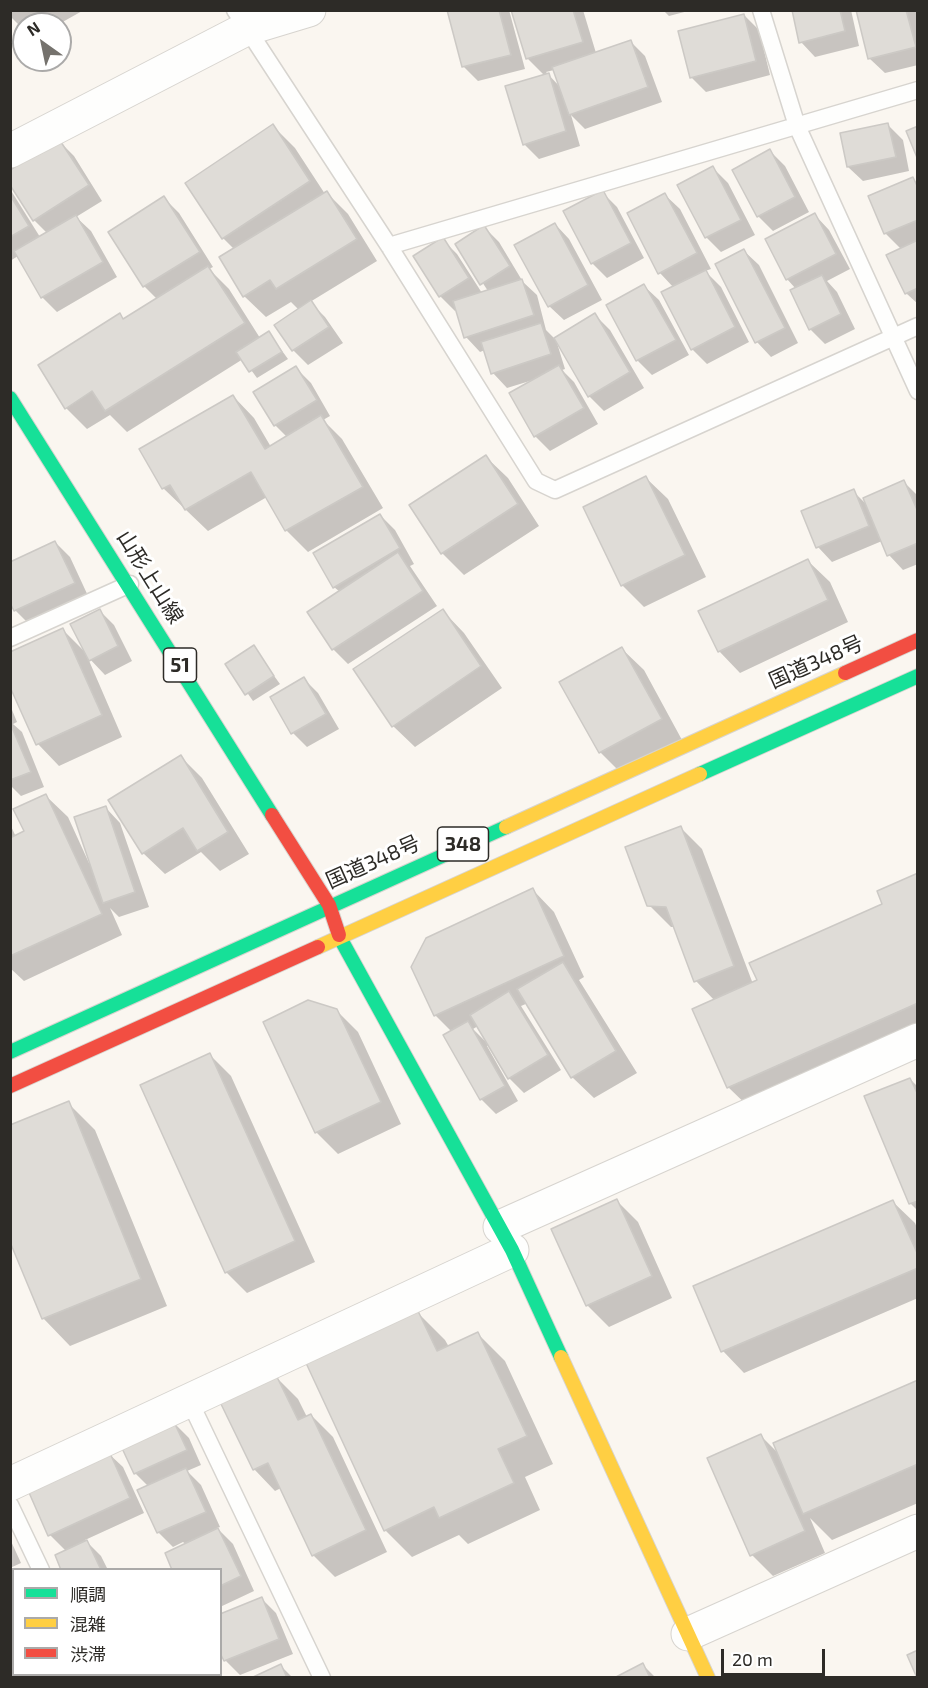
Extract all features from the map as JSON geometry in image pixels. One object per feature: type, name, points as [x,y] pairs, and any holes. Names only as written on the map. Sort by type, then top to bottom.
[{"type":"main road","name":"山形上山線","points":[[10,398],[130,584],[329,905],[339,936],[506,1238],[708,1677]]},
{"type":"main road","name":"国道348号","points":[[10,1052],[329,905],[918,640]]},
{"type":"main road","name":"348","points":[[10,1086],[918,676]]},
{"type":"street","points":[[10,151],[241,20],[309,10]]},
{"type":"street","points":[[10,1484],[190,1402],[506,1238],[918,1040]]},
{"type":"street","points":[[688,1634],[918,1531]]},
{"type":"lane","points":[[761,10],[797,126],[918,391]]},
{"type":"lane","points":[[241,20],[389,246],[536,481],[555,490],[918,326]]},
{"type":"lane","points":[[389,246],[918,90]]},
{"type":"lane","points":[[10,638],[130,584]]},
{"type":"lane","points":[[190,1402],[322,1677]]},
{"type":"lane","points":[[10,1505],[41,1568]]},
{"type":"building","points":[[447,10],[499,10],[511,55],[462,67]]},
{"type":"building","points":[[511,10],[573,10],[583,42],[526,59]]},
{"type":"building","points":[[792,10],[840,10],[845,31],[799,43]]},
{"type":"building","points":[[856,10],[906,10],[916,47],[868,59]]},
{"type":"building","points":[[744,14],[756,61],[690,78],[678,31]]},
{"type":"building","points":[[631,40],[648,87],[569,115],[552,67]]},
{"type":"building","points":[[549,73],[566,131],[523,145],[505,86]]},
{"type":"building","points":[[888,123],[896,157],[847,167],[840,133]]},
{"type":"building","points":[[273,124],[310,181],[222,239],[185,183]]},
{"type":"building","points":[[918,126],[918,160],[906,131]]},
{"type":"building","points":[[59,139],[89,185],[33,221],[10,185],[10,170]]},
{"type":"building","points":[[770,149],[795,197],[757,217],[732,170]]},
{"type":"building","points":[[713,166],[741,220],[705,238],[677,185]]},
{"type":"building","points":[[913,177],[918,188],[918,220],[884,234],[868,196]]},
{"type":"building","points":[[603,190],[631,243],[591,264],[563,211]]},
{"type":"building","points":[[327,191],[357,239],[276,289],[270,280],[243,297],[219,257]]},
{"type":"building","points":[[665,193],[697,253],[658,274],[627,213]]},
{"type":"building","points":[[10,195],[29,226],[10,237]]},
{"type":"building","points":[[164,196],[200,252],[143,287],[108,232]]},
{"type":"building","points":[[815,213],[836,254],[786,280],[765,239]]},
{"type":"building","points":[[76,215],[103,262],[41,298],[14,251]]},
{"type":"building","points":[[555,223],[588,285],[548,307],[514,245]]},
{"type":"building","points":[[484,225],[510,266],[480,285],[455,244]]},
{"type":"building","points":[[443,237],[469,278],[439,297],[413,256]]},
{"type":"building","points":[[918,240],[918,288],[905,294],[886,255]]},
{"type":"building","points":[[744,249],[785,328],[755,343],[715,264]]},
{"type":"building","points":[[208,266],[245,323],[105,411],[92,391],[65,409],[38,365],[120,313],[123,319]]},
{"type":"building","points":[[706,270],[735,327],[691,350],[661,292]]},
{"type":"building","points":[[822,275],[841,314],[809,330],[790,290]]},
{"type":"building","points":[[522,279],[534,315],[464,338],[453,301]]},
{"type":"building","points":[[644,284],[676,340],[636,361],[606,305]]},
{"type":"building","points":[[311,300],[329,327],[292,351],[274,325]]},
{"type":"building","points":[[595,313],[630,372],[588,397],[554,338]]},
{"type":"building","points":[[541,323],[551,354],[491,374],[481,342]]},
{"type":"building","points":[[269,331],[282,352],[249,372],[236,352]]},
{"type":"building","points":[[559,365],[584,408],[534,437],[509,393]]},
{"type":"building","points":[[296,366],[317,400],[274,426],[253,392]]},
{"type":"building","points":[[233,395],[265,449],[321,415],[363,487],[285,531],[251,472],[185,510],[170,485],[162,489],[139,449]]},
{"type":"building","points":[[486,455],[518,504],[441,554],[409,505]]},
{"type":"building","points":[[646,476],[685,555],[621,586],[583,507]]},
{"type":"building","points":[[904,480],[918,512],[918,543],[887,556],[863,498]]},
{"type":"building","points":[[854,489],[869,526],[816,548],[801,511]]},
{"type":"building","points":[[380,514],[400,548],[333,588],[313,553]]},
{"type":"building","points":[[55,541],[75,583],[14,611],[10,603],[10,562]]},
{"type":"building","points":[[398,552],[423,591],[332,650],[307,612]]},
{"type":"building","points":[[808,559],[828,600],[718,652],[698,611]]},
{"type":"building","points":[[100,609],[118,646],[89,661],[70,624]]},
{"type":"building","points":[[443,609],[481,666],[392,727],[353,669]]},
{"type":"building","points":[[63,628],[102,715],[36,745],[10,687],[10,652]]},
{"type":"building","points":[[254,645],[274,676],[245,695],[225,664]]},
{"type":"building","points":[[622,647],[662,719],[599,753],[559,682]]},
{"type":"building","points":[[304,677],[326,714],[291,734],[270,697]]},
{"type":"building","points":[[10,723],[31,772],[10,780]]},
{"type":"building","points":[[181,755],[228,832],[197,851],[183,828],[142,854],[108,800]]},
{"type":"building","points":[[46,794],[102,914],[10,956],[10,838],[24,831],[13,809]]},
{"type":"building","points":[[106,806],[135,892],[103,903],[74,817]]},
{"type":"building","points":[[681,826],[734,966],[694,982],[666,907],[647,906],[625,847]]},
{"type":"building","points":[[918,873],[918,1003],[727,1088],[692,1009],[757,980],[749,963],[882,904],[877,891]]},
{"type":"building","points":[[533,888],[564,956],[434,1016],[411,967],[426,938]]},
{"type":"building","points":[[563,962],[616,1051],[571,1078],[517,989]]},
{"type":"building","points":[[509,991],[548,1055],[508,1079],[470,1015]]},
{"type":"building","points":[[308,1000],[337,1009],[381,1102],[315,1133],[263,1022]]},
{"type":"building","points":[[468,1021],[505,1086],[480,1100],[443,1035]]},
{"type":"building","points":[[210,1053],[295,1241],[225,1273],[140,1085]]},
{"type":"building","points":[[910,1078],[918,1095],[918,1201],[909,1204],[864,1096]]},
{"type":"building","points":[[69,1101],[141,1279],[42,1319],[10,1242],[10,1125]]},
{"type":"building","points":[[617,1199],[652,1276],[586,1306],[551,1229]]},
{"type":"building","points":[[893,1200],[918,1255],[918,1268],[721,1352],[693,1286]]},
{"type":"building","points":[[418,1311],[437,1351],[478,1332],[527,1436],[498,1449],[514,1483],[439,1518],[434,1507],[384,1531],[306,1363]]},
{"type":"building","points":[[276,1375],[298,1420],[311,1414],[366,1530],[312,1556],[268,1463],[253,1470],[220,1402]]},
{"type":"building","points":[[918,1380],[918,1464],[803,1514],[773,1443]]},
{"type":"building","points":[[174,1422],[187,1450],[134,1474],[121,1446]]},
{"type":"building","points":[[761,1434],[805,1531],[750,1556],[707,1458]]},
{"type":"building","points":[[109,1451],[130,1498],[48,1536],[27,1488]]},
{"type":"building","points":[[186,1468],[206,1512],[157,1533],[137,1490]]},
{"type":"building","points":[[218,1528],[241,1576],[222,1585],[222,1568],[171,1568],[165,1553]]},
{"type":"building","points":[[87,1540],[100,1568],[60,1568],[55,1555]]},
{"type":"building","points":[[262,1597],[279,1639],[224,1661],[222,1657],[222,1613]]},
{"type":"building","points":[[918,1650],[918,1678],[917,1678],[907,1655]]},
{"type":"building","points":[[10,1656],[12,1656],[12,1676],[40,1676],[40,1678],[10,1678]]},
{"type":"building","points":[[643,1663],[650,1678],[614,1678]]},
{"type":"building","points":[[281,1664],[287,1678],[251,1678]]},
{"type":"building","points":[[114,1676],[148,1676],[145,1678],[114,1678]]},
{"type":"traffic: fast","points":[[10,398],[272,815]]},
{"type":"traffic: fast","points":[[700,774],[918,676]]},
{"type":"traffic: fast","points":[[10,1052],[506,827]]},
{"type":"traffic: fast","points":[[339,936],[512,1250],[561,1357]]},
{"type":"traffic: slow","points":[[506,827],[845,673]]},
{"type":"traffic: slow","points":[[318,947],[700,774]]},
{"type":"traffic: slow","points":[[561,1357],[708,1678]]},
{"type":"traffic: jam","points":[[845,673],[918,640]]},
{"type":"traffic: jam","points":[[272,815],[329,905],[339,935]]},
{"type":"traffic: jam","points":[[10,1086],[318,947]]}]
